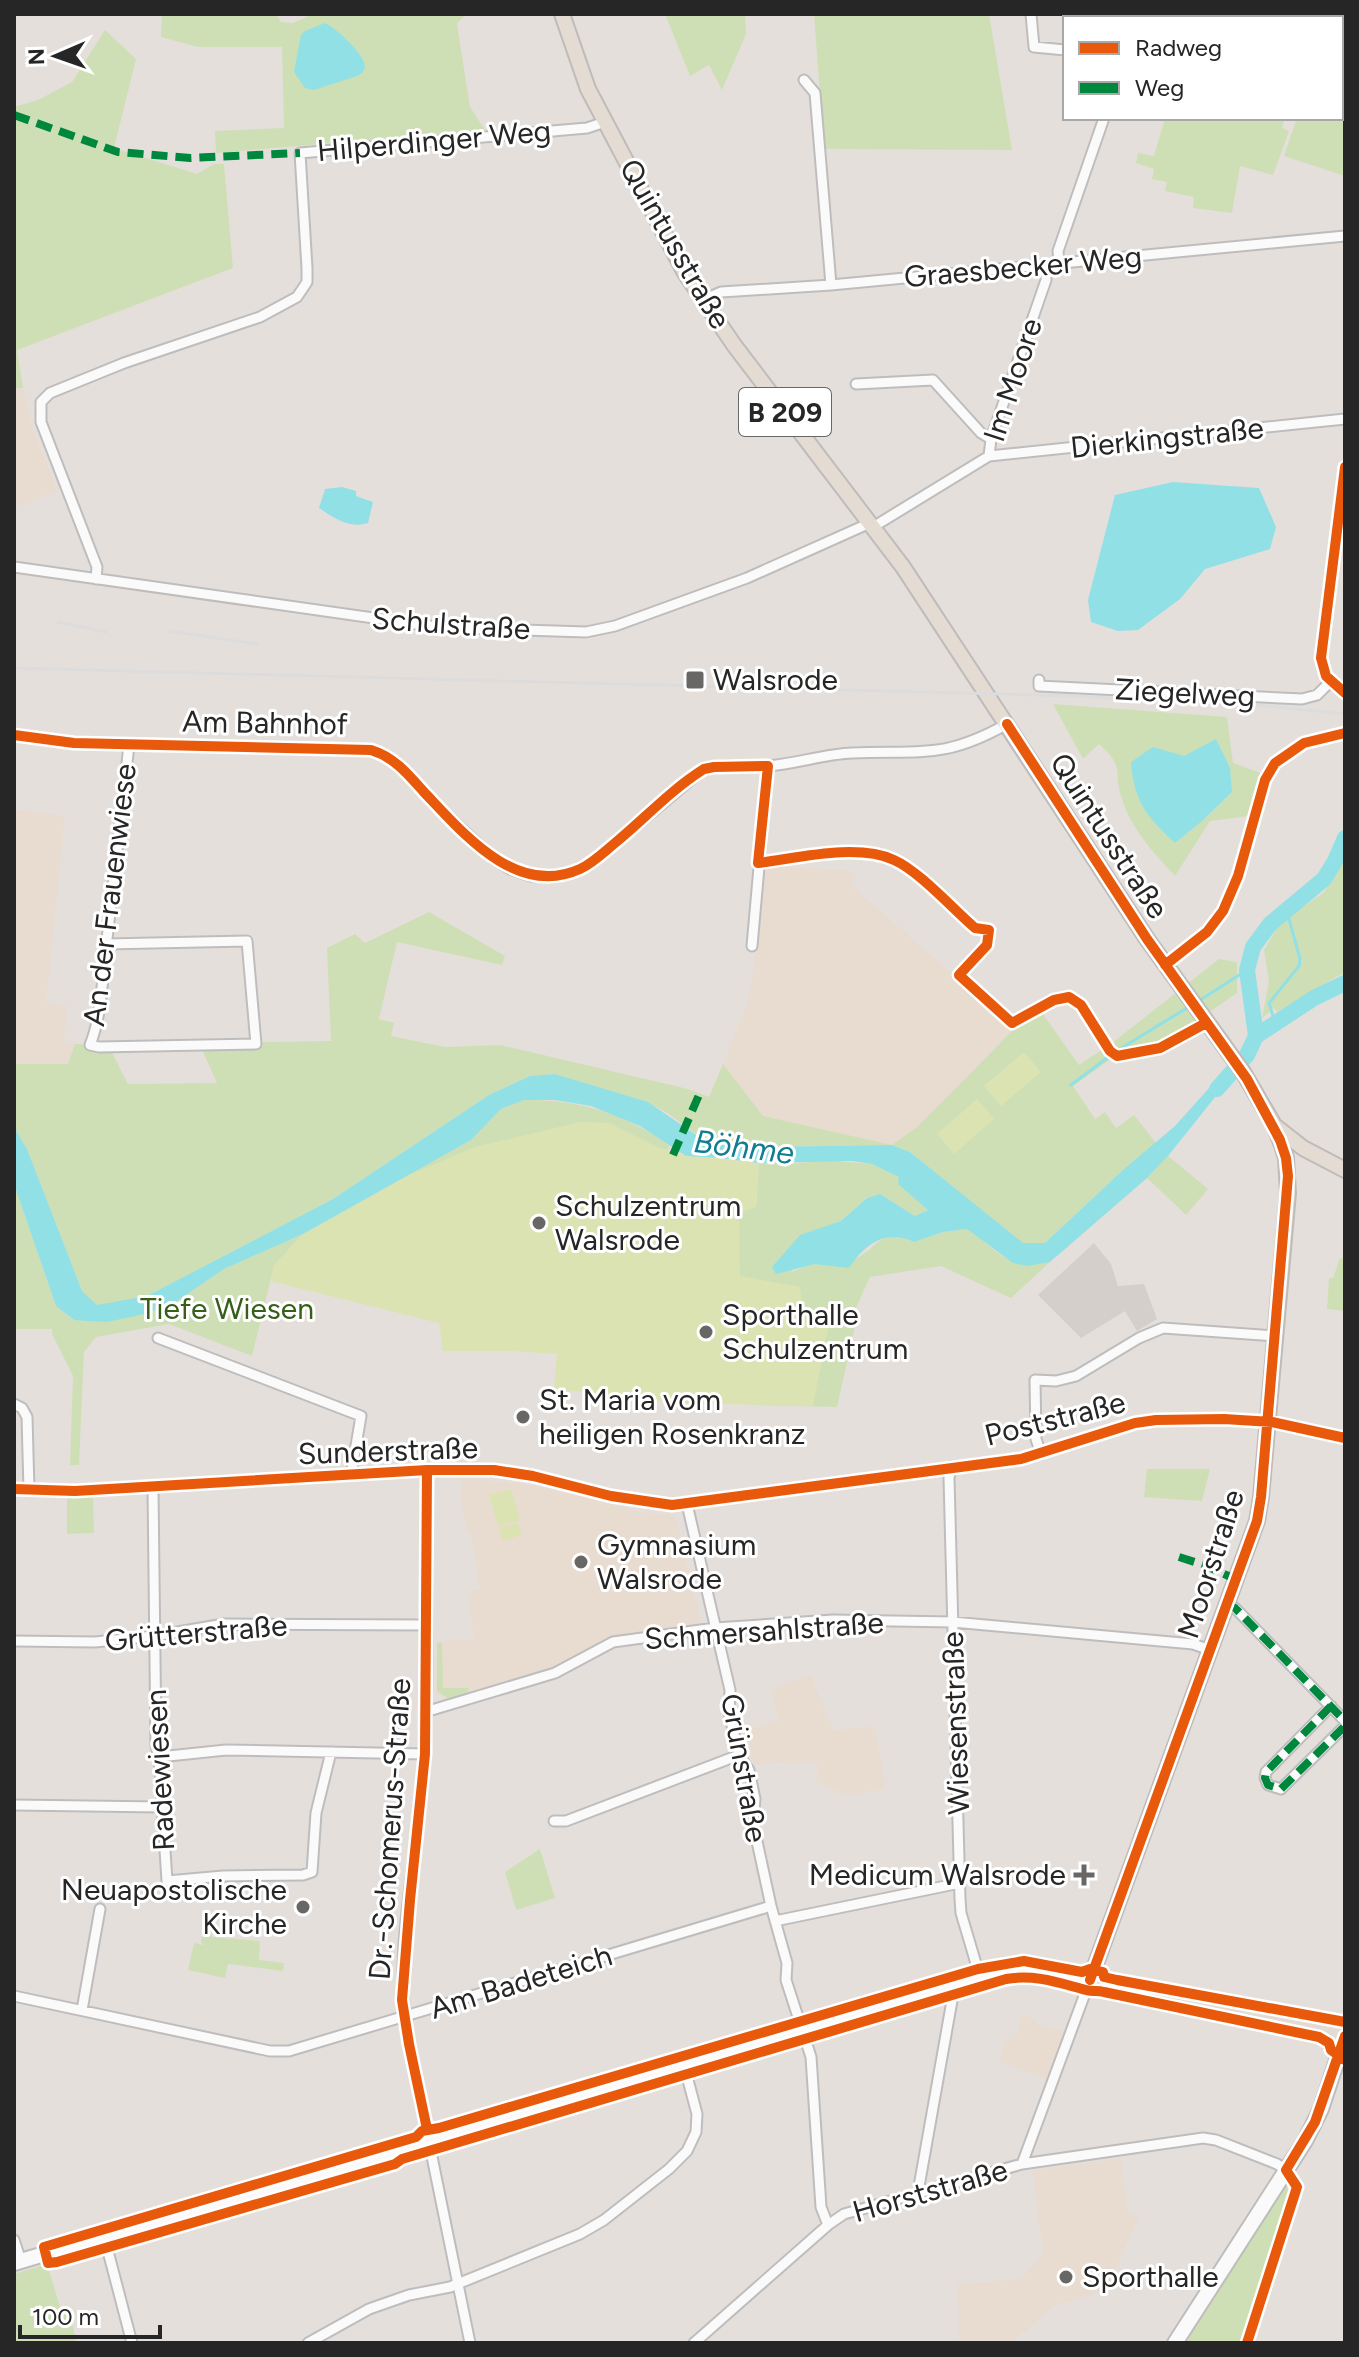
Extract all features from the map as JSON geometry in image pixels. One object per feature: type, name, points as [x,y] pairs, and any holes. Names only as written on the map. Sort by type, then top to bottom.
[{"type":"main road","name":"Quintusstraße","points":[[562,14],[588,89],[685,273],[903,567],[1165,965],[1242,1071],[1274,1125]]},
{"type":"main road","name":"B 209","points":[[1274,1125],[1303,1148],[1345,1170]]},
{"type":"main road","name":"B 209","points":[[1274,1125],[1284,1151]]},
{"type":"main road","points":[[1284,1151],[1303,1148]]},
{"type":"main road","name":"Moorstraße","points":[[1090,1980],[1257,1521],[1288,1193],[1284,1151]]},
{"type":"main road","points":[[17,2262],[980,1977],[1006,1970],[1031,1969],[1318,2027],[1345,2036],[1315,2122],[1175,2343]]},
{"type":"street","points":[[1031,14],[1034,47],[1063,50]]},
{"type":"street","points":[[1338,14],[1345,16]]},
{"type":"street","points":[[804,80],[815,93],[831,285]]},
{"type":"street","points":[[1059,264],[1058,251],[1103,120]]},
{"type":"street","name":"Hilperdinger Weg","points":[[96,579],[97,567],[41,422],[41,402],[50,393],[124,363],[253,320],[297,297],[307,282],[300,153],[587,128],[605,122]]},
{"type":"street","name":"Graesbecker Weg","points":[[703,300],[721,292],[831,285],[1345,236]]},
{"type":"street","name":"Im Moore","points":[[871,525],[989,456],[991,439],[1046,280],[1046,265]]},
{"type":"street","points":[[856,384],[933,380],[981,433],[991,439]]},
{"type":"street","name":"Dierkingstraße","points":[[989,456],[1345,419]]},
{"type":"street","points":[[1345,467],[1321,658],[1323,671],[1345,693]]},
{"type":"street","name":"Schulstraße","points":[[14,567],[437,627],[586,632],[615,626],[747,578],[871,525]]},
{"type":"street","name":"Ziegelweg","points":[[1039,680],[1039,686],[1302,699],[1317,695],[1331,681]]},
{"type":"street","name":"Am Bahnhof","points":[[14,735],[74,743],[359,748],[381,753],[399,765],[437,806],[493,858],[510,869],[531,876],[567,874],[594,861],[704,769],[768,766],[852,753],[920,754],[950,750],[969,744],[1007,724]]},
{"type":"street","points":[[1165,965],[1207,932],[1223,911],[1243,861],[1265,780],[1275,763],[1304,743],[1345,733]]},
{"type":"street","name":"An der Frauenwiese","points":[[106,944],[247,941],[256,1044],[90,1045],[98,1018],[106,944],[129,745]]},
{"type":"street","points":[[752,946],[768,766]]},
{"type":"street","points":[[758,863],[843,853],[879,854],[909,869],[975,928],[989,930]]},
{"type":"street","points":[[1041,1454],[1036,1439],[1035,1380],[1056,1381],[1076,1376],[1139,1338],[1163,1328],[1274,1336]]},
{"type":"street","points":[[158,1338],[361,1416],[351,1475]]},
{"type":"street","points":[[14,1404],[22,1408],[27,1417],[29,1490]]},
{"type":"street","name":"Poststraße","points":[[951,1467],[1021,1459],[1145,1421],[1267,1421],[1345,1438]]},
{"type":"street","name":"Sunderstraße","points":[[14,1489],[153,1487],[427,1470],[494,1470],[658,1505],[687,1504],[926,1473],[951,1467]]},
{"type":"street","name":"Wiesenstraße","points":[[951,1467],[961,1913],[980,1977]]},
{"type":"street","name":"Dr.-Schomerus-Straße","points":[[427,1470],[425,1754],[405,1949],[404,2017],[470,2343]]},
{"type":"street","name":"Radewiesen","points":[[153,1487],[156,1746],[167,1881],[309,1874],[314,1867],[319,1793],[331,1752]]},
{"type":"street","name":"Grünstraße","points":[[687,1504],[730,1690],[729,1713],[739,1755],[749,1770],[755,1799],[753,1823],[787,1963],[786,1980],[811,2057],[821,2207],[828,2225]]},
{"type":"street","points":[[1226,1604],[1235,1608],[1331,1706],[1345,1724],[1281,1789],[1268,1785],[1266,1772],[1331,1706]]},
{"type":"street","name":"Schmersahlstraße","points":[[425,1712],[555,1673],[613,1642],[715,1628],[833,1620],[953,1622],[1193,1644],[1210,1650]]},
{"type":"street","name":"Grütterstraße","points":[[14,1641],[95,1642],[224,1624],[426,1625]]},
{"type":"street","points":[[159,1757],[226,1750],[425,1754]]},
{"type":"street","points":[[554,1821],[566,1821],[739,1755]]},
{"type":"street","points":[[14,1805],[161,1807]]},
{"type":"street","points":[[775,1921],[960,1883]]},
{"type":"street","name":"Am Badeteich","points":[[14,1996],[280,2052],[771,1906]]},
{"type":"street","points":[[82,2010],[100,1909]]},
{"type":"street","name":"Moorstraße","points":[[1022,2164],[1090,1980]]},
{"type":"street","points":[[918,2192],[953,1995],[951,1986]]},
{"type":"street","points":[[308,2343],[349,2319],[387,2302],[458,2284],[593,2228],[669,2169],[687,2151],[696,2132],[697,2114],[684,2065]]},
{"type":"street","name":"Horststraße","points":[[694,2343],[828,2225],[854,2210],[1022,2164],[1203,2138],[1216,2140],[1286,2170]]},
{"type":"street","points":[[1247,2343],[1297,2187],[1286,2170]]},
{"type":"street","points":[[104,2236],[132,2343]]},
{"type":"street","points":[[14,2240],[17,2262]]},
{"type":"shaded area","points":[[14,388],[23,388],[33,429],[58,491],[18,506],[14,503]]},
{"type":"shaded area","points":[[14,809],[65,816],[46,1003],[66,1005],[64,1043],[75,1044],[68,1064],[14,1064]]},
{"type":"shaded area","points":[[763,865],[853,871],[852,886],[1007,1021],[1012,1031],[917,1127],[892,1145],[763,1116],[723,1064],[748,1000],[759,933]]},
{"type":"shaded area","points":[[1094,1243],[1111,1264],[1118,1286],[1144,1284],[1157,1319],[1137,1331],[1125,1311],[1081,1338],[1038,1295]]},
{"type":"shaded area","name":"Gymnasium Walsrode","points":[[461,1478],[523,1484],[640,1512],[675,1515],[701,1621],[600,1641],[564,1664],[458,1698],[441,1697],[436,1692],[437,1641],[474,1639],[468,1591],[480,1590],[471,1534],[467,1533],[461,1503]]},
{"type":"shaded area","points":[[810,1675],[834,1730],[875,1726],[886,1787],[849,1796],[816,1783],[818,1766],[813,1761],[798,1764],[772,1761],[754,1765],[746,1730],[778,1721],[771,1688]]},
{"type":"shaded area","points":[[1022,2015],[1033,2018],[1036,2023],[1064,2031],[1047,2080],[999,2061],[1006,2038],[1015,2040]]},
{"type":"shaded area","points":[[1121,2158],[1128,2213],[1139,2217],[1108,2286],[1101,2293],[1056,2305],[1011,2343],[959,2343],[958,2284],[1021,2279],[1043,2253],[1032,2170]]},
{"type":"green space","points":[[162,14],[276,14],[281,22],[293,23],[312,14],[466,14],[457,24],[470,107],[485,130],[216,153],[215,131],[284,128],[282,47],[198,47],[161,37]]},
{"type":"green space","points":[[665,14],[745,14],[746,34],[722,90],[709,65],[690,76]]},
{"type":"green space","points":[[814,14],[989,14],[1012,150],[824,149]]},
{"type":"green space","points":[[105,30],[136,59],[114,148],[197,174],[214,164],[224,164],[233,268],[17,350],[23,388],[14,388],[14,107],[38,100],[72,82]]},
{"type":"green space","points":[[1345,81],[1345,176],[1284,156],[1296,120],[1343,120]]},
{"type":"green space","points":[[1164,120],[1284,120],[1282,128],[1289,131],[1273,175],[1240,166],[1232,213],[1193,208],[1194,197],[1165,191],[1167,182],[1152,179],[1154,169],[1136,163],[1138,153],[1154,156]]},
{"type":"green space","points":[[1053,704],[1227,717],[1233,763],[1261,773],[1249,816],[1210,821],[1175,876],[1131,821],[1119,789],[1113,759],[1099,744],[1083,759]],"holes":[[[1184,756],[1232,792],[1201,822],[1175,843]]]},
{"type":"green space","points":[[1345,853],[1345,972],[1277,1012],[1274,1008],[1262,1018],[1269,981],[1264,950],[1280,923],[1323,893],[1334,878]]},
{"type":"green space","points":[[429,912],[505,956],[502,965],[397,942],[379,1019],[394,1023],[391,1036],[445,1047],[500,1045],[688,1089],[709,1097],[723,1064],[763,1116],[892,1145],[759,1147],[702,1139],[647,1102],[555,1074],[530,1076],[489,1095],[333,1199],[147,1296],[97,1306],[82,1291],[27,1149],[14,1127],[14,1064],[68,1064],[75,1044],[108,1045],[128,1084],[217,1083],[199,1043],[331,1041],[327,948],[355,934],[365,943]]},
{"type":"green space","points":[[1219,959],[1237,962],[1237,993],[1160,1046],[1120,1053],[1112,1043]]},
{"type":"green space","points":[[1043,1014],[1079,1065],[1106,1047],[1115,1056],[1073,1086],[1095,1119],[1105,1112],[1116,1128],[1134,1115],[1156,1143],[1045,1243],[1023,1244],[910,1152],[892,1145],[917,1127],[1021,1022]]},
{"type":"green space","points":[[1024,1052],[1041,1072],[1001,1106],[984,1086]]},
{"type":"green space","points":[[977,1099],[994,1119],[954,1154],[937,1134]]},
{"type":"green space","points":[[524,1100],[564,1102],[601,1110],[670,1145],[663,1158],[511,1351],[443,1351],[440,1323],[403,1195],[406,1176],[471,1140],[501,1109]]},
{"type":"green space","points":[[580,1122],[609,1123],[658,1147],[686,1156],[759,1163],[756,1207],[739,1213],[740,1276],[800,1287],[803,1310],[831,1312],[813,1406],[680,1403],[554,1389],[557,1354],[443,1351],[439,1323],[270,1281],[274,1265],[303,1234],[406,1176],[475,1147]]},
{"type":"green space","points":[[1168,1156],[1208,1189],[1186,1215],[1147,1178]]},
{"type":"green space","points":[[823,1160],[872,1164],[900,1177],[899,1184],[928,1210],[915,1216],[880,1194],[867,1198],[841,1221],[824,1228],[791,1272],[812,1265],[848,1262],[880,1240],[893,1236],[914,1242],[943,1232],[968,1229],[1014,1261],[1035,1264],[1050,1262],[1011,1298],[941,1266],[870,1277],[855,1310],[854,1332],[837,1407],[752,1405],[684,1189],[756,1207],[759,1163],[793,1164]]},
{"type":"green space","name":"Tiefe Wiesen","points":[[14,1184],[56,1306],[74,1320],[177,1301],[224,1269],[303,1234],[274,1266],[252,1356],[169,1324],[96,1337],[84,1352],[79,1465],[70,1465],[73,1376],[52,1329],[14,1329]]},
{"type":"green space","points":[[1340,1258],[1345,1259],[1345,1311],[1327,1309],[1329,1278],[1333,1278]]},
{"type":"green space","points":[[1147,1469],[1210,1469],[1202,1501],[1144,1497]]},
{"type":"green space","points":[[511,1489],[520,1520],[498,1526],[489,1495]]},
{"type":"green space","points":[[67,1497],[93,1497],[94,1533],[67,1534]]},
{"type":"green space","points":[[518,1523],[522,1535],[502,1541],[499,1528]]},
{"type":"green space","points":[[437,1643],[442,1643],[443,1688],[469,1688],[467,1695],[449,1699],[437,1691]]},
{"type":"green space","points":[[540,1849],[555,1898],[516,1910],[505,1872]]},
{"type":"green space","points":[[206,1921],[212,1937],[260,1941],[259,1960],[284,1963],[283,1971],[228,1964],[225,1978],[188,1970],[194,1943],[204,1945],[201,1942]]},
{"type":"green space","points":[[1281,2186],[1286,2186],[1289,2191],[1242,2343],[1181,2343]]},
{"type":"green space","points":[[47,2264],[61,2310],[70,2316],[77,2343],[14,2343],[14,2274]]},
{"type":"water","points":[[325,23],[355,48],[365,68],[357,76],[314,90],[305,88],[294,72],[301,35]]},
{"type":"water","points":[[1173,482],[1259,488],[1276,527],[1270,549],[1205,569],[1180,599],[1138,630],[1118,631],[1091,622],[1088,600],[1115,495]]},
{"type":"water","points":[[342,487],[356,491],[356,496],[373,502],[368,523],[348,524],[319,508],[325,489]]},
{"type":"water","points":[[1216,739],[1230,768],[1232,792],[1175,843],[1144,808],[1135,788],[1131,762],[1153,747],[1184,756]]},
{"type":"water","points":[[1227,1068],[1232,1076],[1147,1178],[1050,1262],[1027,1266],[1013,1263],[967,1229],[943,1232],[914,1242],[904,1238],[886,1238],[870,1245],[849,1268],[815,1264],[776,1274],[772,1267],[800,1235],[841,1221],[867,1198],[880,1194],[915,1216],[928,1210],[898,1184],[899,1177],[872,1164],[852,1161],[759,1163],[686,1156],[640,1126],[591,1106],[555,1100],[524,1100],[501,1109],[471,1140],[303,1234],[224,1269],[177,1301],[144,1314],[107,1322],[74,1320],[56,1306],[14,1184],[14,1127],[27,1149],[82,1291],[97,1305],[147,1296],[333,1199],[489,1095],[530,1076],[555,1074],[648,1102],[702,1139],[759,1147],[892,1145],[910,1152],[1023,1243],[1045,1243],[1175,1126]]},
{"type":"waterway","name":"Böhme","points":[[1217,1089],[1247,1055],[1256,1036],[1247,970],[1253,947],[1270,924],[1324,879],[1345,838]]},
{"type":"waterway","points":[[1275,1023],[1269,1003],[1299,966],[1300,959],[1286,908]]},
{"type":"waterway","points":[[1197,1002],[1247,970]]},
{"type":"waterway","points":[[1256,1036],[1314,998],[1345,983]]},
{"type":"waterway","points":[[1115,1052],[1190,1006]]},
{"type":"waterway","points":[[1071,1085],[1111,1055]]},
{"type":"railway","points":[[58,622],[106,632]]},
{"type":"railway","points":[[169,631],[257,644]]},
{"type":"railway","points":[[14,668],[1072,696],[1257,705],[1345,714]]},
{"type":"marked path","points":[[14,115],[118,152],[190,158],[300,153]]},
{"type":"marked path","points":[[673,1155],[699,1095]]},
{"type":"marked path","points":[[1179,1557],[1235,1579]]},
{"type":"marked path","points":[[1226,1604],[1235,1608],[1345,1721]]},
{"type":"marked path","points":[[1331,1706],[1266,1772],[1268,1785],[1281,1789],[1345,1726]]},
{"type":"cycle path","points":[[1345,467],[1321,658],[1326,676],[1345,693]]},
{"type":"cycle path","points":[[1007,724],[1147,939],[1247,1079],[1280,1140],[1288,1176],[1257,1521],[1090,1980]]},
{"type":"cycle path","points":[[1165,965],[1207,932],[1223,911],[1238,876],[1265,780],[1275,763],[1304,743],[1345,733]]},
{"type":"cycle path","points":[[14,735],[74,743],[371,750],[400,767],[455,825],[492,857],[534,875],[557,876],[589,864],[704,769],[768,766],[758,863],[845,852],[879,855],[904,865],[975,928],[989,930],[987,945],[959,975],[1012,1023],[1054,1000],[1069,997],[1081,1005],[1110,1051],[1117,1056],[1160,1048],[1206,1023]]},
{"type":"cycle path","points":[[14,1489],[75,1491],[427,1470],[494,1470],[533,1476],[611,1496],[672,1505],[1021,1459],[1135,1423],[1156,1420],[1272,1422],[1345,1438]]},
{"type":"cycle path","points":[[427,1470],[425,1754],[402,2000],[427,2129]]},
{"type":"cycle path","points":[[1345,2022],[1117,1980],[1090,1969],[1082,1972],[1024,1961],[978,1969],[422,2131],[416,2137],[44,2247],[48,2263],[57,2262],[395,2164],[402,2159],[1006,1979],[1047,1980],[1319,2037],[1345,2060]]},
{"type":"cycle path","points":[[1247,2343],[1297,2187],[1286,2170],[1315,2122],[1345,2036]]},
{"type":"place","name":"Walsrode","points":[[695,680]]},
{"type":"place","name":"Schulzentrum Walsrode","points":[[539,1223]]},
{"type":"place","name":"Sporthalle Schulzentrum","points":[[706,1332]]},
{"type":"place","name":"St. Maria vom heiligen Rosenkranz","points":[[523,1417]]},
{"type":"place","name":"Gymnasium Walsrode","points":[[581,1562]]},
{"type":"place","name":"Medicum Walsrode","points":[[1084,1875]]},
{"type":"place","name":"Neuapostolische Kirche","points":[[303,1907]]},
{"type":"place","name":"Sporthalle","points":[[1066,2277]]}]
